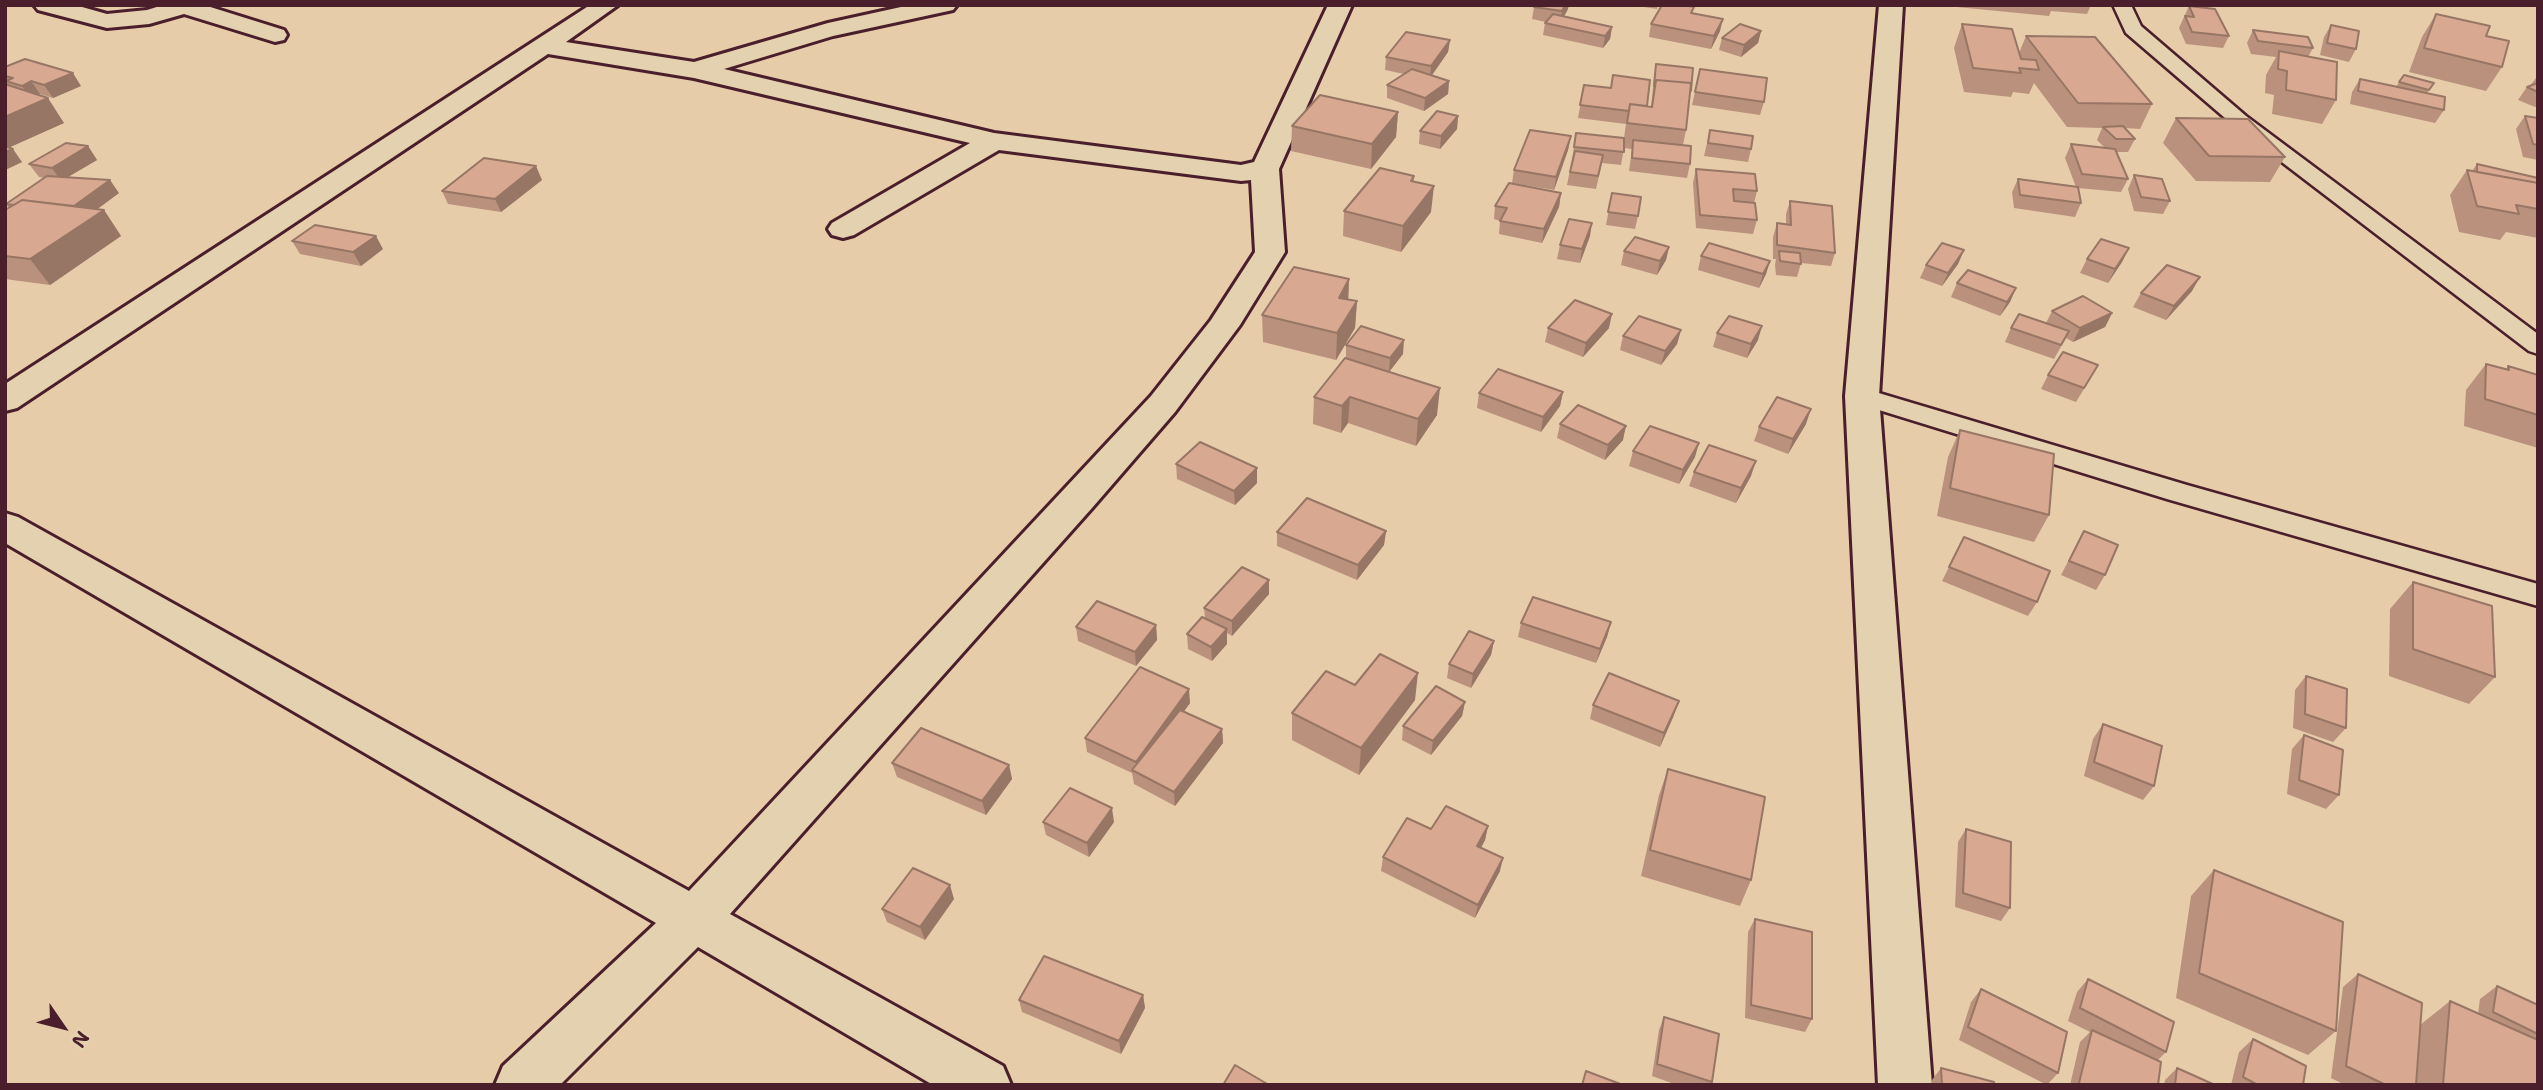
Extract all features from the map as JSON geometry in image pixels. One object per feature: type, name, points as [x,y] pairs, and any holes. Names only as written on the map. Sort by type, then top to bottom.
[{"type":"street","points":[[46,5],[107,21],[149,17],[187,6],[275,35]]},
{"type":"street","points":[[5,400],[606,5]]},
{"type":"street","points":[[694,70],[828,30],[944,5]]},
{"type":"street","points":[[522,1085],[695,918],[1079,499],[1163,404],[1224,325],[1270,252],[1265,169],[1340,5]]},
{"type":"street","points":[[1891,5],[1862,396],[1905,1085]]},
{"type":"street","points":[[543,46],[694,70],[994,141],[1173,166],[1241,173],[1265,169]]},
{"type":"street","points":[[843,229],[994,141]]},
{"type":"street","points":[[5,526],[984,1085]]},
{"type":"lane","points":[[2122,5],[2133,29],[2239,120],[2538,346]]},
{"type":"lane","points":[[1862,396],[2176,492],[2538,595]]},
{"type":"building","points":[[1565,5],[1562,11],[1534,7]]},
{"type":"building","points":[[1662,5],[1694,7],[1691,13],[1723,19],[1714,36],[1651,24]]},
{"type":"building","points":[[2189,6],[2215,9],[2229,36],[2192,32],[2185,16],[2194,17]]},
{"type":"building","points":[[1553,14],[1612,27],[1605,36],[1545,23]]},
{"type":"building","points":[[2436,14],[2490,26],[2486,36],[2509,41],[2502,67],[2424,48]]},
{"type":"building","points":[[1740,24],[1761,31],[1744,45],[1722,38]]},
{"type":"building","points":[[1962,24],[2012,29],[2021,59],[2036,60],[2039,70],[2019,68],[2021,73],[1973,68]]},
{"type":"building","points":[[2331,25],[2359,31],[2356,49],[2327,43]]},
{"type":"building","points":[[2253,30],[2308,37],[2313,48],[2258,41]]},
{"type":"building","points":[[1406,32],[1450,40],[1431,66],[1386,57]]},
{"type":"building","points":[[2026,36],[2095,37],[2152,104],[2078,103]]},
{"type":"building","points":[[2279,51],[2337,62],[2336,100],[2286,90],[2287,71],[2278,69]]},
{"type":"building","points":[[25,59],[73,73],[44,85],[31,81],[22,86],[6,81],[13,78],[5,76],[5,67]]},
{"type":"building","points":[[1656,64],[1693,68],[1691,91],[1691,83],[1656,80],[1655,87]]},
{"type":"building","points":[[1412,69],[1449,81],[1425,98],[1387,85]]},
{"type":"building","points":[[1700,69],[1767,78],[1764,102],[1695,92]]},
{"type":"building","points":[[1613,75],[1650,80],[1647,106],[1630,104],[1629,111],[1580,105],[1584,85],[1611,88]]},
{"type":"building","points":[[2404,75],[2434,83],[2429,90],[2399,82]]},
{"type":"building","points":[[2360,79],[2445,97],[2444,110],[2358,91]]},
{"type":"building","points":[[1656,80],[1691,83],[1686,130],[1627,123],[1630,104],[1652,107]]},
{"type":"building","points":[[2538,83],[2538,92],[2527,87]]},
{"type":"building","points":[[5,84],[48,98],[5,117]]},
{"type":"building","points":[[1320,95],[1398,112],[1372,144],[1292,126]]},
{"type":"building","points":[[1437,111],[1458,116],[1441,136],[1420,131]]},
{"type":"building","points":[[2525,116],[2538,118],[2538,145],[2533,144]]},
{"type":"building","points":[[2176,118],[2248,119],[2285,157],[2209,156]]},
{"type":"building","points":[[2123,126],[2135,139],[2116,139],[2103,127]]},
{"type":"building","points":[[1530,130],[1571,136],[1556,177],[1514,170]]},
{"type":"building","points":[[1710,130],[1753,136],[1751,149],[1708,143]]},
{"type":"building","points":[[1576,133],[1624,138],[1624,152],[1574,147]]},
{"type":"building","points":[[1633,140],[1691,146],[1690,164],[1632,158]]},
{"type":"building","points":[[66,143],[88,146],[52,168],[29,164]]},
{"type":"building","points":[[2071,144],[2115,149],[2128,179],[2082,174]]},
{"type":"building","points":[[1575,151],[1603,155],[1598,176],[1570,172]]},
{"type":"building","points":[[484,158],[536,166],[495,199],[442,191]]},
{"type":"building","points":[[2477,164],[2538,178],[2538,183],[2477,172]]},
{"type":"building","points":[[1380,168],[1414,176],[1411,181],[1434,186],[1403,226],[1344,211]]},
{"type":"building","points":[[1696,169],[1755,174],[1757,191],[1733,189],[1734,201],[1755,203],[1757,220],[1700,215]]},
{"type":"building","points":[[2467,170],[2538,183],[2538,209],[2516,205],[2519,214],[2477,206]]},
{"type":"building","points":[[2134,175],[2162,179],[2170,201],[2141,197]]},
{"type":"building","points":[[47,176],[110,180],[74,206],[22,200],[14,205],[6,204]]},
{"type":"building","points":[[2018,179],[2078,187],[2081,203],[2020,195]]},
{"type":"building","points":[[1509,183],[1561,193],[1544,229],[1500,221],[1507,208],[1495,206]]},
{"type":"building","points":[[1612,193],[1641,197],[1638,216],[1608,212]]},
{"type":"building","points":[[22,200],[104,210],[30,259],[5,256],[5,210]]},
{"type":"building","points":[[1790,201],[1832,206],[1835,253],[1777,245],[1777,223],[1791,225]]},
{"type":"building","points":[[1569,219],[1592,223],[1582,249],[1560,245]]},
{"type":"building","points":[[315,225],[376,236],[353,252],[292,241]]},
{"type":"building","points":[[1635,237],[1669,247],[1660,261],[1624,251]]},
{"type":"building","points":[[2101,239],[2129,248],[2115,269],[2087,259]]},
{"type":"building","points":[[1709,243],[1770,261],[1763,274],[1701,256]]},
{"type":"building","points":[[1942,243],[1964,250],[1948,273],[1926,265]]},
{"type":"building","points":[[1779,251],[1800,253],[1801,264],[1780,261]]},
{"type":"building","points":[[2167,265],[2200,277],[2174,306],[2141,293]]},
{"type":"building","points":[[1294,267],[1349,279],[1339,298],[1357,301],[1337,333],[1262,315]]},
{"type":"building","points":[[1968,270],[2016,288],[2007,302],[1957,283]]},
{"type":"building","points":[[2083,296],[2112,313],[2080,328],[2052,311]]},
{"type":"building","points":[[1575,300],[1612,314],[1586,343],[1548,328]]},
{"type":"building","points":[[2019,314],[2069,331],[2061,345],[2011,328]]},
{"type":"building","points":[[1639,316],[1681,330],[1665,351],[1623,336]]},
{"type":"building","points":[[1729,316],[1762,326],[1751,344],[1717,333]]},
{"type":"building","points":[[1361,326],[1404,340],[1390,358],[1346,345]]},
{"type":"building","points":[[2063,352],[2098,365],[2084,388],[2048,375]]},
{"type":"building","points":[[1345,358],[1440,388],[1418,419],[1350,397],[1342,406],[1314,397]]},
{"type":"building","points":[[2486,364],[2509,370],[2508,366],[2538,375],[2538,415],[2485,399]]},
{"type":"building","points":[[1498,369],[1563,392],[1543,417],[1479,393]]},
{"type":"building","points":[[1777,397],[1811,409],[1793,439],[1759,427]]},
{"type":"building","points":[[1578,405],[1626,426],[1608,445],[1560,424]]},
{"type":"building","points":[[1650,426],[1699,443],[1683,470],[1633,451]]},
{"type":"building","points":[[1960,430],[2054,454],[2049,515],[1950,488]]},
{"type":"building","points":[[1200,442],[1257,468],[1234,491],[1176,464]]},
{"type":"building","points":[[1709,445],[1756,461],[1741,488],[1694,472]]},
{"type":"building","points":[[1307,498],[1386,531],[1358,565],[1277,532]]},
{"type":"building","points":[[2084,531],[2118,545],[2105,575],[2069,561]]},
{"type":"building","points":[[1964,537],[2050,571],[2037,602],[1949,567]]},
{"type":"building","points":[[1242,567],[1269,580],[1232,621],[1204,608]]},
{"type":"building","points":[[2413,582],[2492,606],[2495,677],[2413,649]]},
{"type":"building","points":[[1533,597],[1611,622],[1600,649],[1521,623]]},
{"type":"building","points":[[1097,601],[1156,625],[1135,652],[1076,627]]},
{"type":"building","points":[[1202,617],[1227,629],[1211,647],[1187,634]]},
{"type":"building","points":[[1469,631],[1494,641],[1473,674],[1449,664]]},
{"type":"building","points":[[1380,654],[1418,673],[1361,748],[1292,713],[1326,671],[1355,685]]},
{"type":"building","points":[[1140,667],[1189,689],[1136,762],[1085,738]]},
{"type":"building","points":[[1609,673],[1679,701],[1664,733],[1593,705]]},
{"type":"building","points":[[2306,676],[2347,689],[2346,728],[2305,714]]},
{"type":"building","points":[[1436,686],[1465,702],[1433,741],[1403,726]]},
{"type":"building","points":[[1180,710],[1222,729],[1174,792],[1132,770]]},
{"type":"building","points":[[2103,724],[2162,746],[2154,786],[2094,762]]},
{"type":"building","points":[[921,728],[1009,765],[982,801],[892,763]]},
{"type":"building","points":[[2304,735],[2343,750],[2339,795],[2299,780]]},
{"type":"building","points":[[1668,769],[1765,797],[1751,880],[1650,850]]},
{"type":"building","points":[[1070,788],[1112,808],[1087,843],[1043,822]]},
{"type":"building","points":[[1446,806],[1488,826],[1477,846],[1503,858],[1478,905],[1383,857],[1407,818],[1431,829]]},
{"type":"building","points":[[1966,829],[2011,842],[2010,908],[1963,893]]},
{"type":"building","points":[[913,868],[950,885],[920,927],[882,909]]},
{"type":"building","points":[[2214,870],[2343,922],[2336,1031],[2199,973]]},
{"type":"building","points":[[1755,919],[1812,932],[1812,1019],[1751,1005]]},
{"type":"building","points":[[1044,956],[1143,995],[1119,1041],[1019,1000]]},
{"type":"building","points":[[2358,974],[2422,1003],[2416,1085],[2386,1085],[2346,1066]]},
{"type":"building","points":[[2088,979],[2174,1022],[2166,1052],[2080,1008]]},
{"type":"building","points":[[2497,986],[2538,1005],[2538,1034],[2493,1012]]},
{"type":"building","points":[[1981,989],[2067,1032],[2058,1073],[1968,1027]]},
{"type":"building","points":[[2450,1001],[2538,1040],[2538,1085],[2443,1085]]},
{"type":"building","points":[[1664,1017],[1719,1034],[1712,1082],[1657,1064]]},
{"type":"building","points":[[2092,1030],[2161,1062],[2158,1085],[2079,1083]]},
{"type":"building","points":[[2253,1039],[2306,1066],[2303,1085],[2258,1085],[2243,1077]]},
{"type":"building","points":[[1235,1065],[1269,1085],[1223,1085]]},
{"type":"building","points":[[1941,1068],[1994,1082],[1994,1085],[1942,1085]]},
{"type":"building","points":[[2177,1068],[2215,1085],[2175,1085]]},
{"type":"building","points":[[1586,1071],[1623,1085],[1582,1085]]}]
